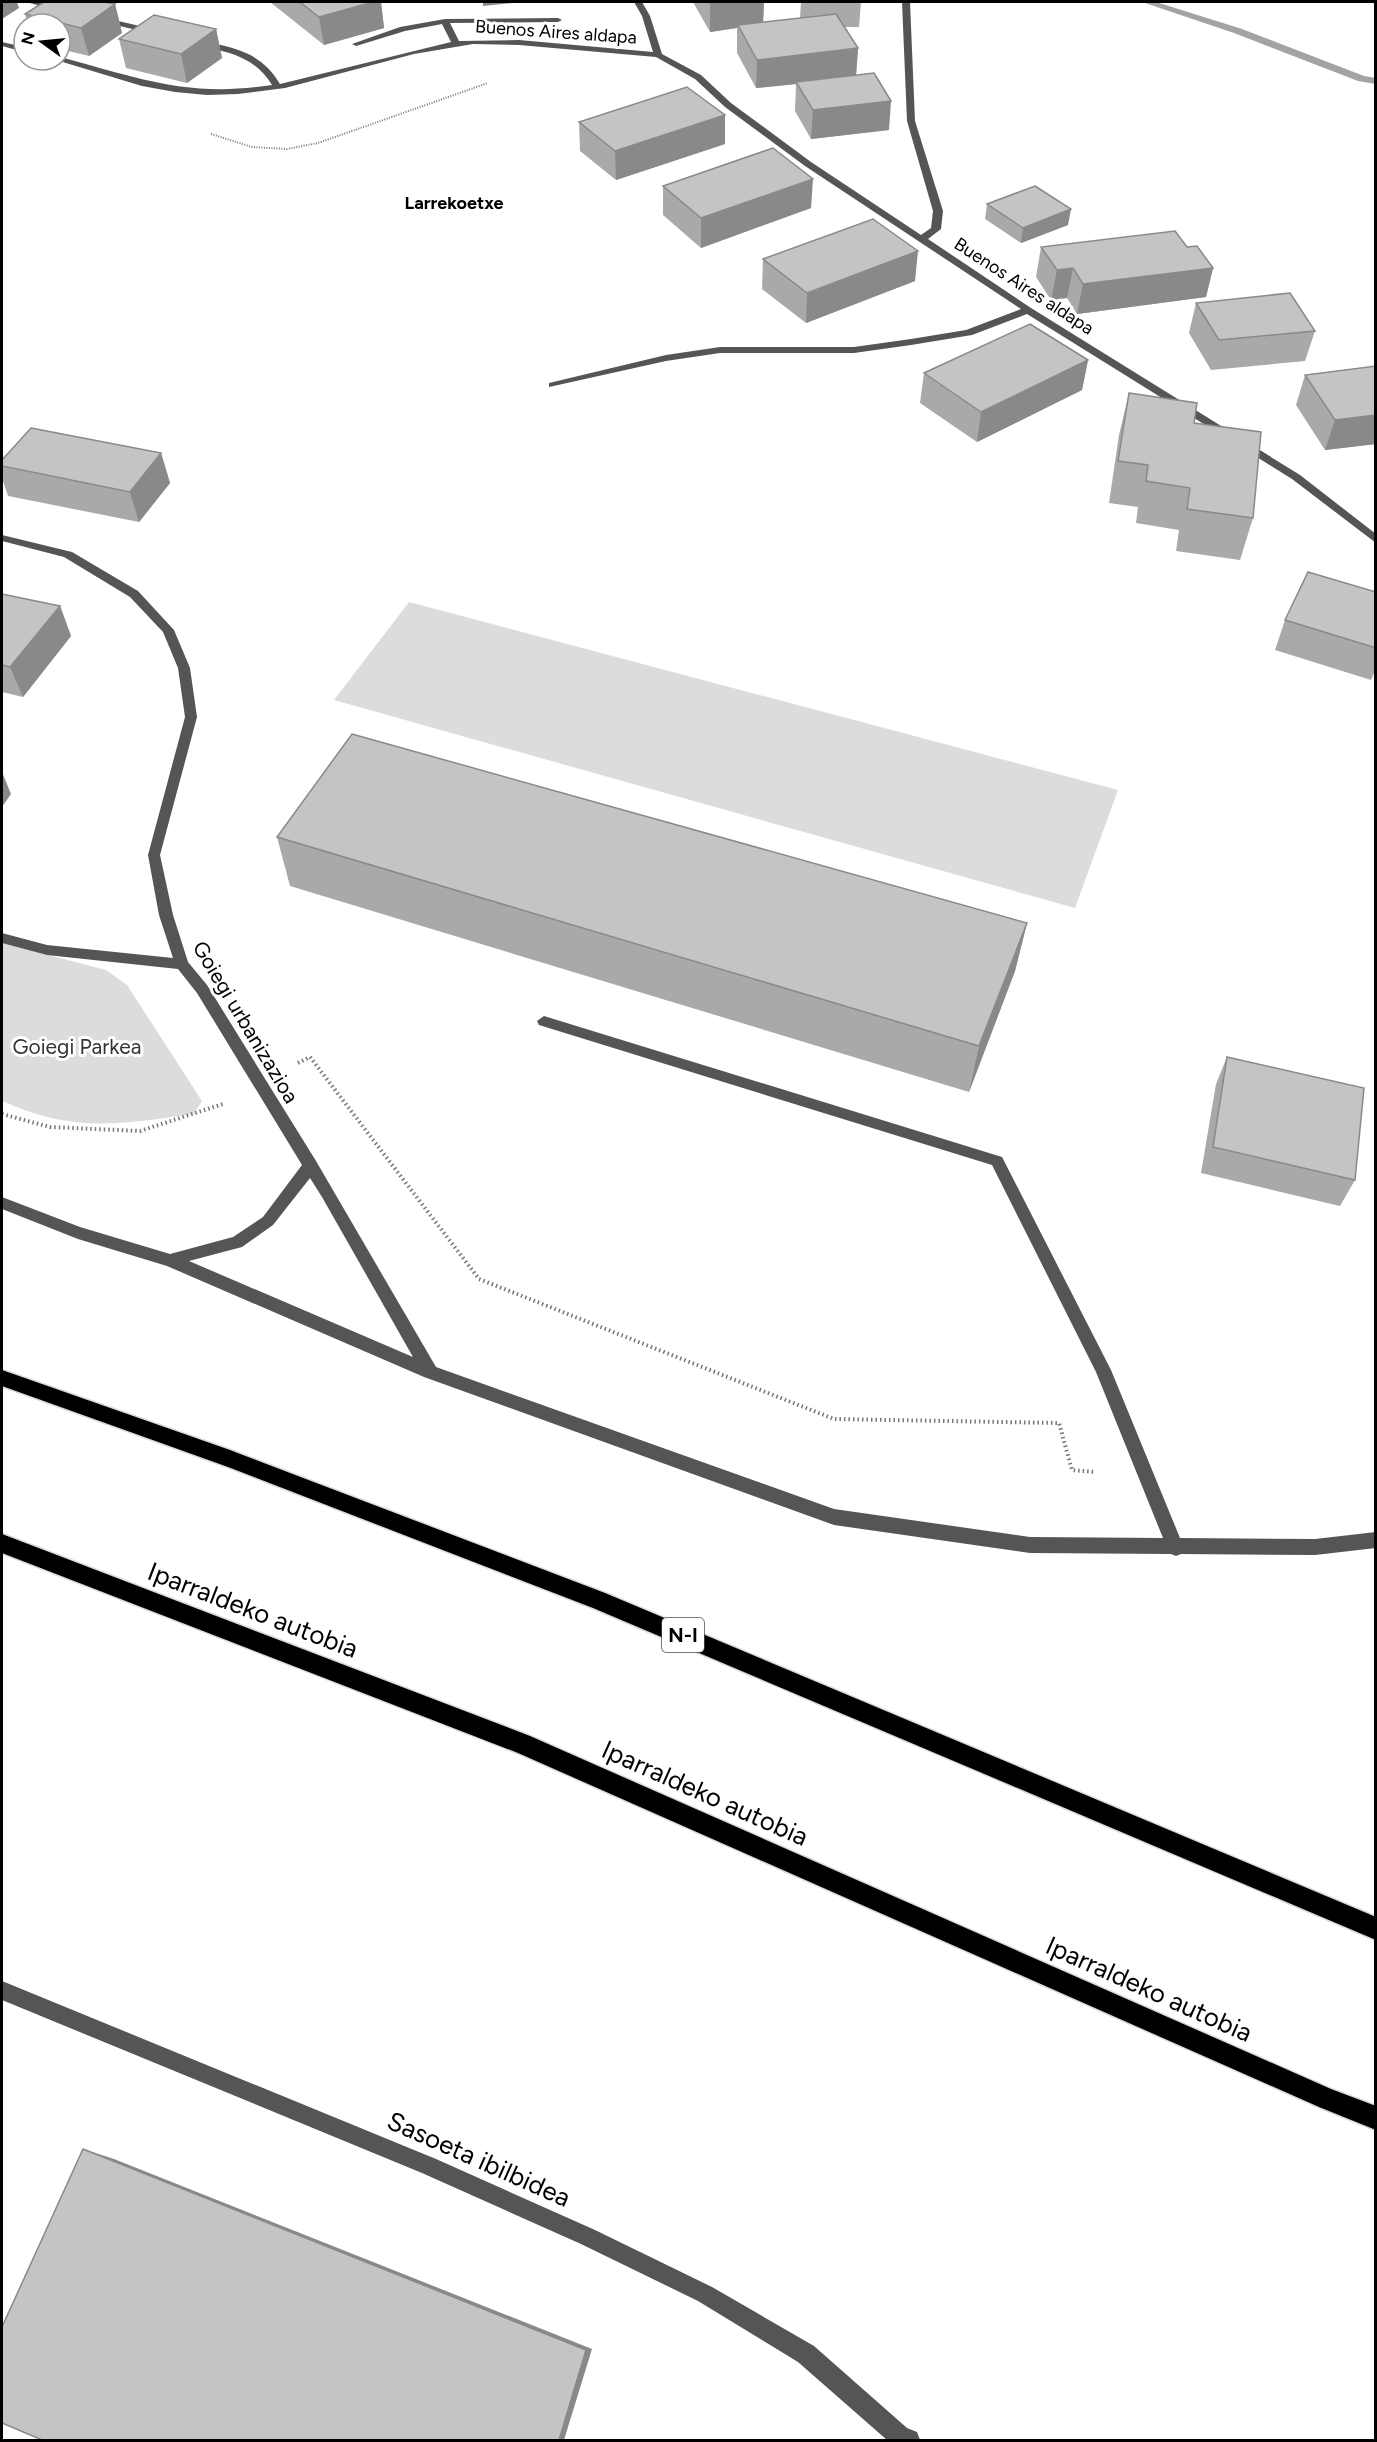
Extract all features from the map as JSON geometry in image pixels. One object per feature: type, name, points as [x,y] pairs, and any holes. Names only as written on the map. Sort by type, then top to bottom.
[{"type":"highway","name":"N-I","points":[[2,1378],[230,1460],[598,1600],[1376,1929]]},
{"type":"highway","name":"Iparraldeko autobia","points":[[2,1544],[522,1744],[1327,2099],[1376,2118]]},
{"type":"street","points":[[30,2],[74,12]]},
{"type":"street","name":"Buenos Aires aldapa","points":[[638,2],[646,16],[658,55]]},
{"type":"street","points":[[906,2],[912,121],[938,211],[936,229],[922,239]]},
{"type":"street","points":[[96,18],[162,34]]},
{"type":"street","points":[[356,44],[403,28],[445,21],[558,20]]},
{"type":"street","points":[[445,21],[456,44]]},
{"type":"street","points":[[193,41],[245,54],[264,64],[277,86]]},
{"type":"street","name":"Buenos Aires aldapa","points":[[72,63],[154,85],[192,92],[227,92],[313,80],[438,46],[474,42],[619,55],[658,55],[698,77],[728,105],[808,164],[1028,310],[1296,477],[1376,540]]},
{"type":"street","points":[[553,385],[666,358],[720,350],[844,351],[968,333],[1028,310]]},
{"type":"street","name":"Goiegi urbanizazioa","points":[[2,538],[68,554],[134,594],[168,630],[184,668],[191,717],[154,855],[166,915],[182,964],[202,988],[311,1165],[430,1372]]},
{"type":"street","points":[[2,938],[46,950],[182,964]]},
{"type":"street","points":[[544,1020],[997,1161],[1103,1370],[1176,1548]]},
{"type":"street","points":[[170,1260],[237,1242],[268,1221],[311,1165]]},
{"type":"street","points":[[2,1203],[78,1233],[170,1260],[430,1372],[834,1517],[1030,1545],[1176,1548],[1316,1547],[1376,1540]]},
{"type":"street","name":"Sasoeta ibilbidea","points":[[2,1991],[429,2166],[588,2237],[705,2294],[806,2354],[904,2439]]},
{"type":"path","points":[[2,1114],[50,1127],[140,1131],[220,1106],[310,1057],[479,1279],[834,1419],[1059,1424],[1072,1470],[1148,1477]]},
{"type":"green space","points":[[409,602],[1118,790],[1075,908],[334,700]]},
{"type":"green space","name":"Goiegi Parkea","points":[[2,943],[106,970],[127,985],[202,1101],[194,1114],[131,1122],[84,1123],[43,1116],[2,1101]]},
{"type":"building","points":[[44,2],[115,4],[81,28],[72,26],[72,12],[28,12]]},
{"type":"building","points":[[300,2],[373,2],[319,17]]},
{"type":"building","points":[[836,14],[858,48],[757,60],[738,25]]},
{"type":"building","points":[[154,15],[216,29],[181,54],[119,39]]},
{"type":"building","points":[[874,73],[891,101],[813,110],[796,82]]},
{"type":"building","points":[[687,87],[725,115],[615,151],[579,122]]},
{"type":"building","points":[[773,148],[813,179],[701,218],[663,186]]},
{"type":"building","points":[[1035,186],[1071,209],[1023,228],[987,204]]},
{"type":"building","points":[[873,219],[918,251],[807,293],[763,259]]},
{"type":"building","points":[[1175,231],[1187,247],[1197,246],[1213,268],[1083,284],[1073,268],[1057,270],[1041,247]]},
{"type":"building","points":[[1290,293],[1315,331],[1219,340],[1196,303]]},
{"type":"building","points":[[1030,324],[1088,360],[981,412],[924,373]]},
{"type":"building","points":[[1376,366],[1376,415],[1335,420],[1305,375]]},
{"type":"building","points":[[1129,393],[1197,403],[1194,423],[1261,432],[1253,518],[1187,509],[1190,488],[1146,481],[1148,465],[1118,461]]},
{"type":"building","points":[[31,428],[161,453],[130,492],[2,466],[2,460]]},
{"type":"building","points":[[1308,572],[1376,592],[1376,648],[1285,620]]},
{"type":"building","points":[[2,594],[60,606],[10,667],[2,665]]},
{"type":"building","points":[[352,734],[1027,923],[979,1046],[277,837]]},
{"type":"building","points":[[1227,1057],[1364,1088],[1355,1180],[1213,1147]]},
{"type":"building","points":[[83,2149],[586,2350],[559,2440],[42,2440],[2,2423],[2,2327]]},
{"type":"waterway","points":[[1147,2],[1238,31],[1362,79],[1376,81]]},
{"type":"district","name":"Larrekoetxe","points":[[454,203]]}]
